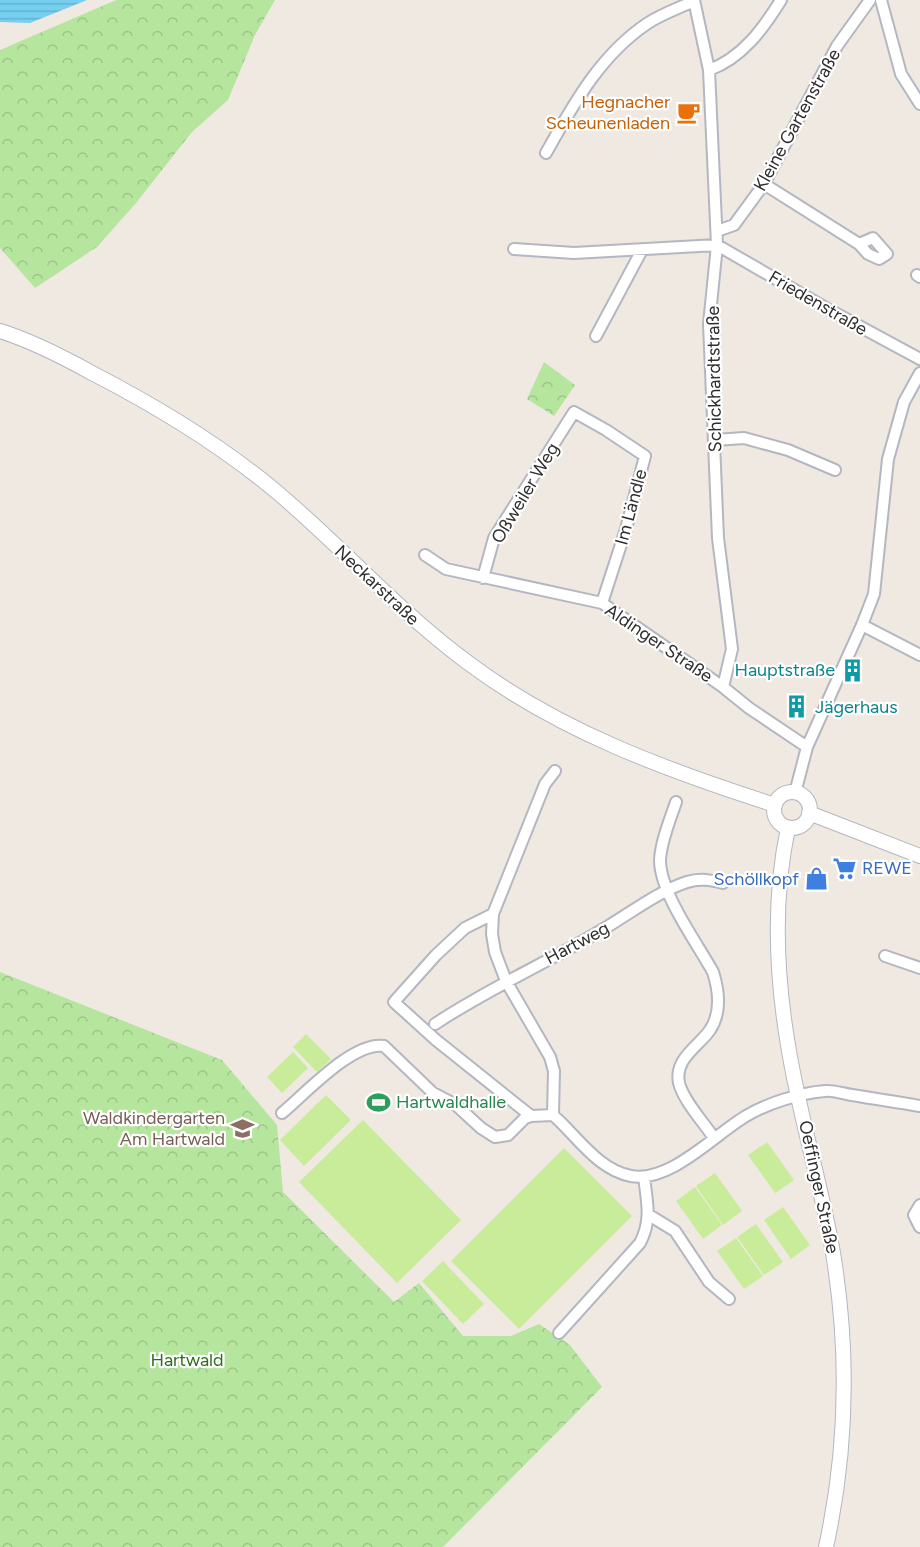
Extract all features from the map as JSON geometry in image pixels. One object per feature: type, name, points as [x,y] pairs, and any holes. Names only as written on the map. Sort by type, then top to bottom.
[{"type":"main road","name":"Neckarstraße","points":[[0,331],[66,359],[127,390],[216,444],[278,493],[420,626],[466,662],[518,697],[566,724],[651,763],[775,805]]},
{"type":"main road","points":[[795,793],[806,800],[809,813],[801,825],[788,828],[776,819],[775,805],[785,794],[795,793]]},
{"type":"main road","points":[[809,813],[920,856]]},
{"type":"main road","name":"Oeffinger Straße","points":[[788,828],[781,865],[778,907],[780,987],[788,1046],[832,1251],[842,1323],[843,1419],[838,1475],[826,1547]]},
{"type":"street","points":[[709,70],[725,65],[739,54],[772,16],[782,0]]},
{"type":"street","name":"Kleine Gartenstraße","points":[[717,231],[734,225],[764,184],[837,46],[870,0]]},
{"type":"street","points":[[881,0],[901,74],[920,104]]},
{"type":"street","points":[[546,153],[581,90],[616,49],[648,22],[694,1]]},
{"type":"street","name":"Schickhardtstraße","points":[[694,1],[709,70],[717,231],[710,324],[718,538],[732,650],[723,687]]},
{"type":"street","points":[[764,184],[859,244]]},
{"type":"street","points":[[514,249],[574,253],[717,245]]},
{"type":"street","name":"Friedenstraße","points":[[717,245],[920,359]]},
{"type":"street","points":[[596,336],[642,250]]},
{"type":"street","points":[[795,793],[807,747],[874,594],[888,459],[904,402],[920,374]]},
{"type":"street","name":"Oßweiler Weg","points":[[483,578],[494,538],[574,412]]},
{"type":"street","name":"Im Ländle","points":[[574,412],[645,456],[626,529],[602,603]]},
{"type":"street","points":[[715,440],[744,438],[788,450],[835,470]]},
{"type":"street","name":"Aldinger Straße","points":[[425,555],[446,569],[602,603],[807,747]]},
{"type":"street","points":[[862,625],[920,655]]},
{"type":"street","points":[[555,771],[545,784],[493,914],[492,934],[495,952],[506,981],[550,1057],[554,1071],[553,1115],[603,1164],[617,1172],[644,1178],[678,1164],[747,1116],[767,1106],[826,1091],[920,1106]]},
{"type":"street","points":[[676,802],[660,857],[661,872],[667,891],[713,972],[718,986],[719,1004],[709,1032],[683,1059],[679,1072],[679,1083],[683,1094],[714,1138]]},
{"type":"street","name":"Hartweg","points":[[435,1024],[506,981],[596,934],[667,891],[702,879],[723,882]]},
{"type":"street","points":[[493,914],[465,928],[436,955],[394,1002],[436,1040],[531,1116]]},
{"type":"street","points":[[885,956],[920,968]]},
{"type":"street","points":[[282,1113],[345,1059],[376,1045],[384,1046],[433,1093],[456,1105],[481,1128],[495,1137],[508,1136],[525,1118],[553,1115]]},
{"type":"street","points":[[560,1333],[640,1243],[649,1215],[644,1178]]},
{"type":"street","points":[[920,1205],[914,1215],[920,1227]]},
{"type":"street","points":[[649,1215],[675,1231],[709,1282],[729,1299]]},
{"type":"green space","points":[[116,0],[275,0],[255,35],[228,100],[192,132],[136,203],[97,247],[35,288],[0,248],[0,50]]},
{"type":"green space","points":[[544,362],[575,385],[554,416],[527,399]]},
{"type":"green space","name":"Hartwald","points":[[0,972],[222,1060],[277,1125],[283,1192],[394,1302],[419,1283],[463,1336],[511,1336],[539,1324],[570,1345],[602,1387],[443,1547],[0,1547]]},
{"type":"green space","points":[[306,1034],[331,1059],[317,1072],[293,1047]]},
{"type":"green space","points":[[293,1052],[308,1068],[282,1093],[267,1077]]},
{"type":"green space","points":[[326,1095],[351,1120],[304,1166],[280,1140]]},
{"type":"green space","points":[[363,1120],[461,1220],[397,1283],[299,1182]]},
{"type":"green space","points":[[767,1142],[794,1180],[775,1193],[748,1155]]},
{"type":"green space","points":[[564,1148],[632,1216],[519,1329],[451,1261]]},
{"type":"green space","points":[[715,1173],[742,1211],[723,1225],[696,1186]]},
{"type":"green space","points":[[695,1187],[722,1225],[703,1239],[676,1201]]},
{"type":"green space","points":[[783,1207],[810,1245],[791,1259],[764,1220]]},
{"type":"green space","points":[[756,1224],[783,1262],[764,1275],[737,1237]]},
{"type":"green space","points":[[736,1238],[763,1276],[744,1289],[717,1251]]},
{"type":"green space","points":[[443,1261],[484,1304],[463,1324],[422,1281]]},
{"type":"water","points":[[0,0],[87,0],[30,23],[0,22]]},
{"type":"place","name":"Hegnacher Scheunenladen","points":[[688,112]]},
{"type":"place","name":"Hauptstraße","points":[[853,670]]},
{"type":"place","name":"Jägerhaus","points":[[797,707]]},
{"type":"place","name":"REWE","points":[[844,868]]},
{"type":"place","name":"Schöllkopf","points":[[817,879]]},
{"type":"place","name":"Hartwaldhalle","points":[[378,1102]]},
{"type":"place","name":"Waldkindergarten Am Hartwald","points":[[243,1128]]}]
